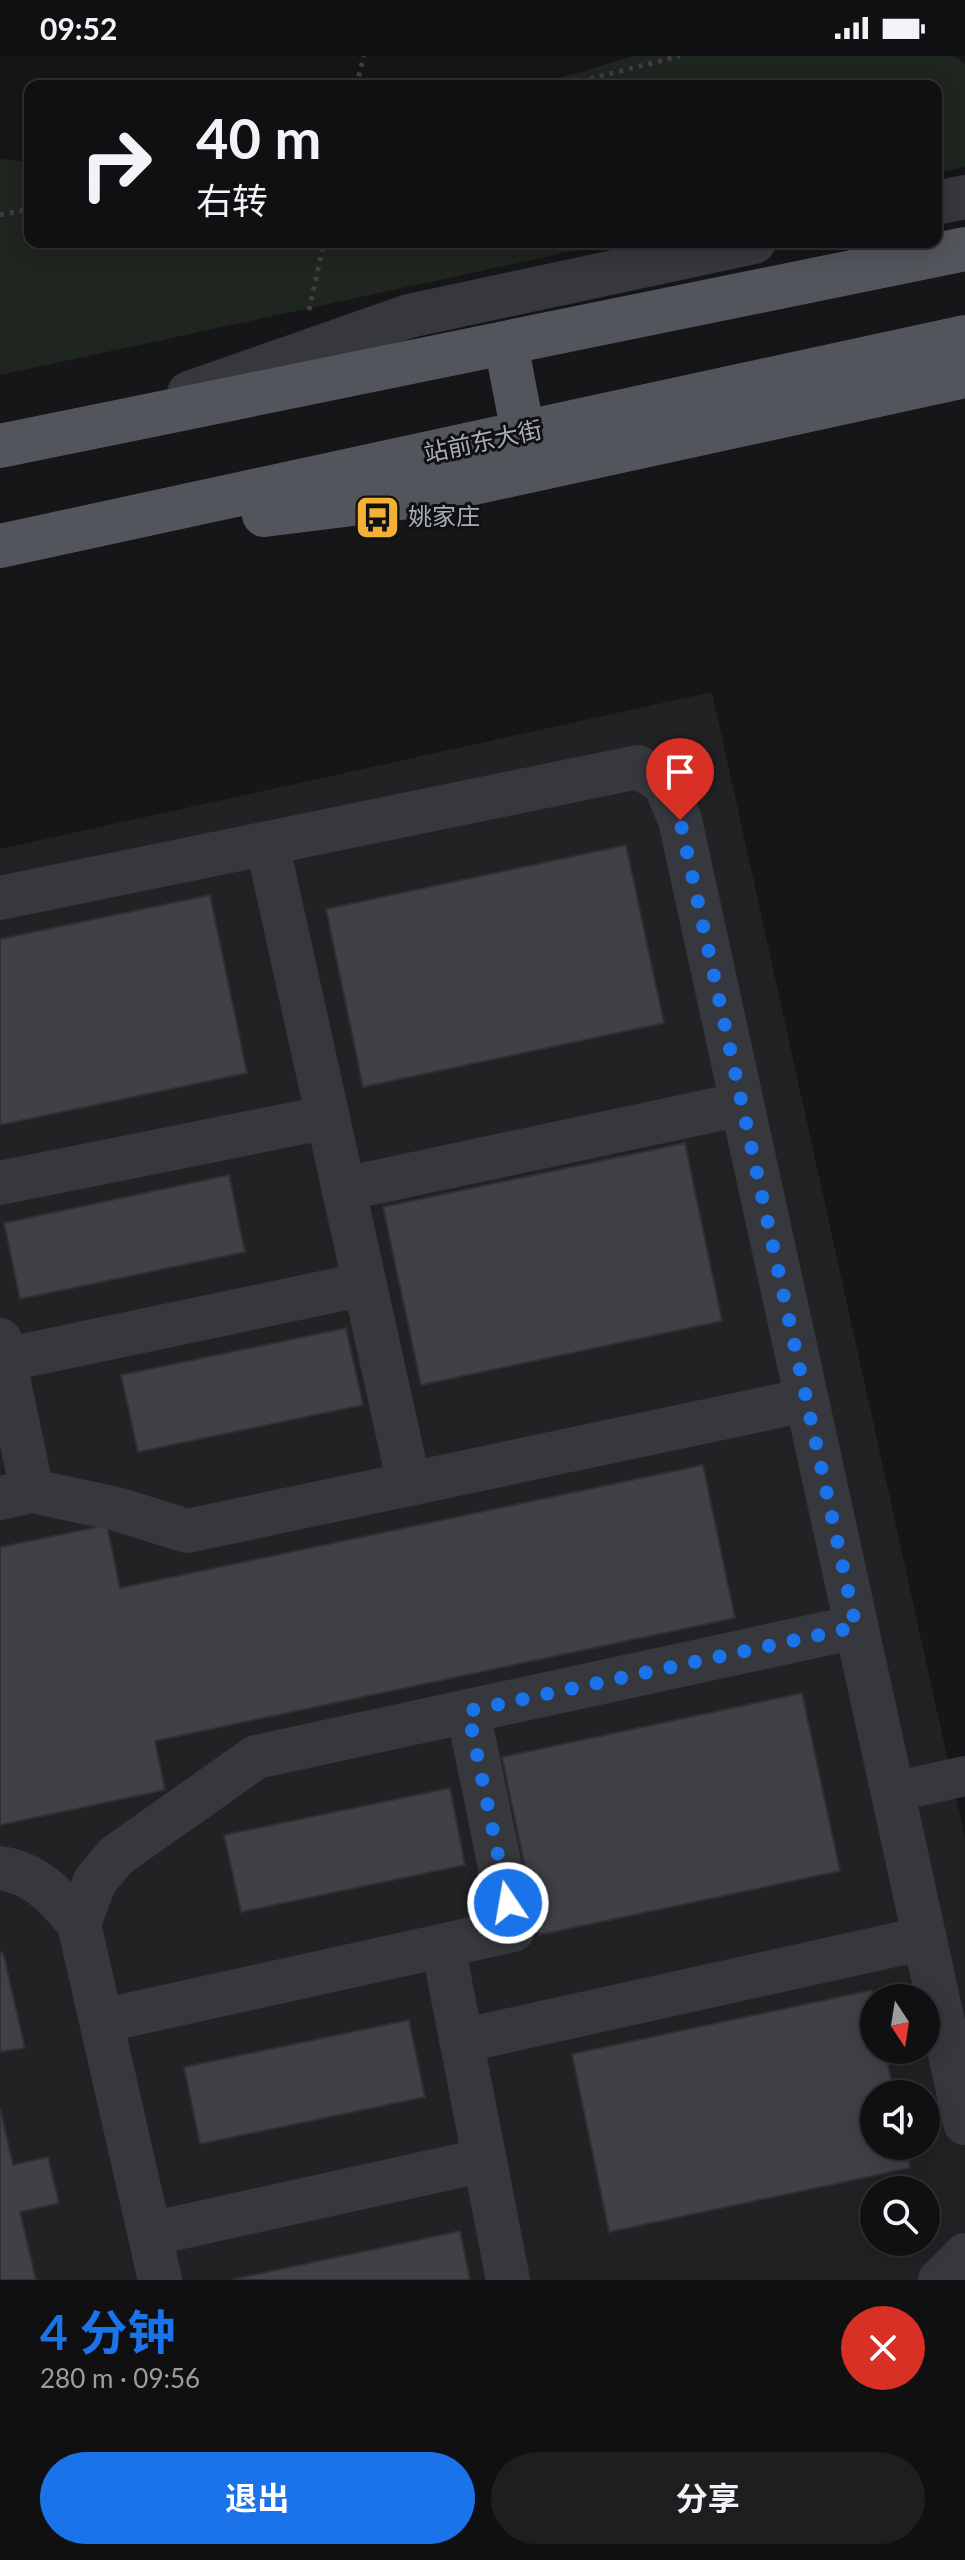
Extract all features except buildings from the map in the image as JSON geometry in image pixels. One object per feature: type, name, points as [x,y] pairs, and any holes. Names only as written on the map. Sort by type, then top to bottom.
[{"type":"main road","points":[[0,446],[965,249]]},
{"type":"main road","name":"站前东大街","points":[[0,546],[965,337]]},
{"type":"main road","points":[[506,344],[523,433]]},
{"type":"main road","points":[[0,546],[409,497],[965,376]]},
{"type":"street","points":[[942,202],[965,197]]},
{"type":"street","points":[[91,428],[409,316],[726,248]]},
{"type":"street","points":[[0,898],[638,767],[664,782],[680,820],[965,2123]]},
{"type":"street","points":[[267,843],[409,1484]]},
{"type":"street","points":[[344,1189],[742,1104]]},
{"type":"street","points":[[0,1183],[328,1117]]},
{"type":"street","points":[[365,1284],[2,1350],[16,1494],[117,1509],[187,1531],[806,1400]]},
{"type":"street","points":[[79,1924],[95,1881],[116,1856],[256,1757],[856,1627]]},
{"type":"street","points":[[101,2021],[513,1930],[468,1711]]},
{"type":"street","points":[[893,1792],[965,1776]]},
{"type":"street","points":[[0,1868],[17,1870],[51,1890],[79,1924],[160,2280]]},
{"type":"street","points":[[461,2041],[925,1938]]},
{"type":"street","points":[[443,1946],[508,2280]]},
{"type":"street","points":[[150,2234],[485,2160]]},
{"type":"street","points":[[940,2280],[965,2255]]},
{"type":"path","points":[[358,80],[364,56]]},
{"type":"path","points":[[585,80],[680,56]]},
{"type":"path","points":[[0,215],[24,210]]},
{"type":"path","points":[[300,354],[323,248]]},
{"type":"shaded area","points":[[634,56],[954,56],[965,64],[965,167],[942,172],[942,80],[553,80]]},
{"type":"shaded area","points":[[0,159],[24,161],[24,248],[587,248],[0,375]]},
{"type":"shaded area","points":[[712,692],[965,1838],[965,2280],[0,2280],[0,849]]},
{"type":"place","name":"姚家庄","points":[[377,517]]},
{"type":"route","points":[[508,1903],[468,1711],[856,1627],[680,820]]}]
